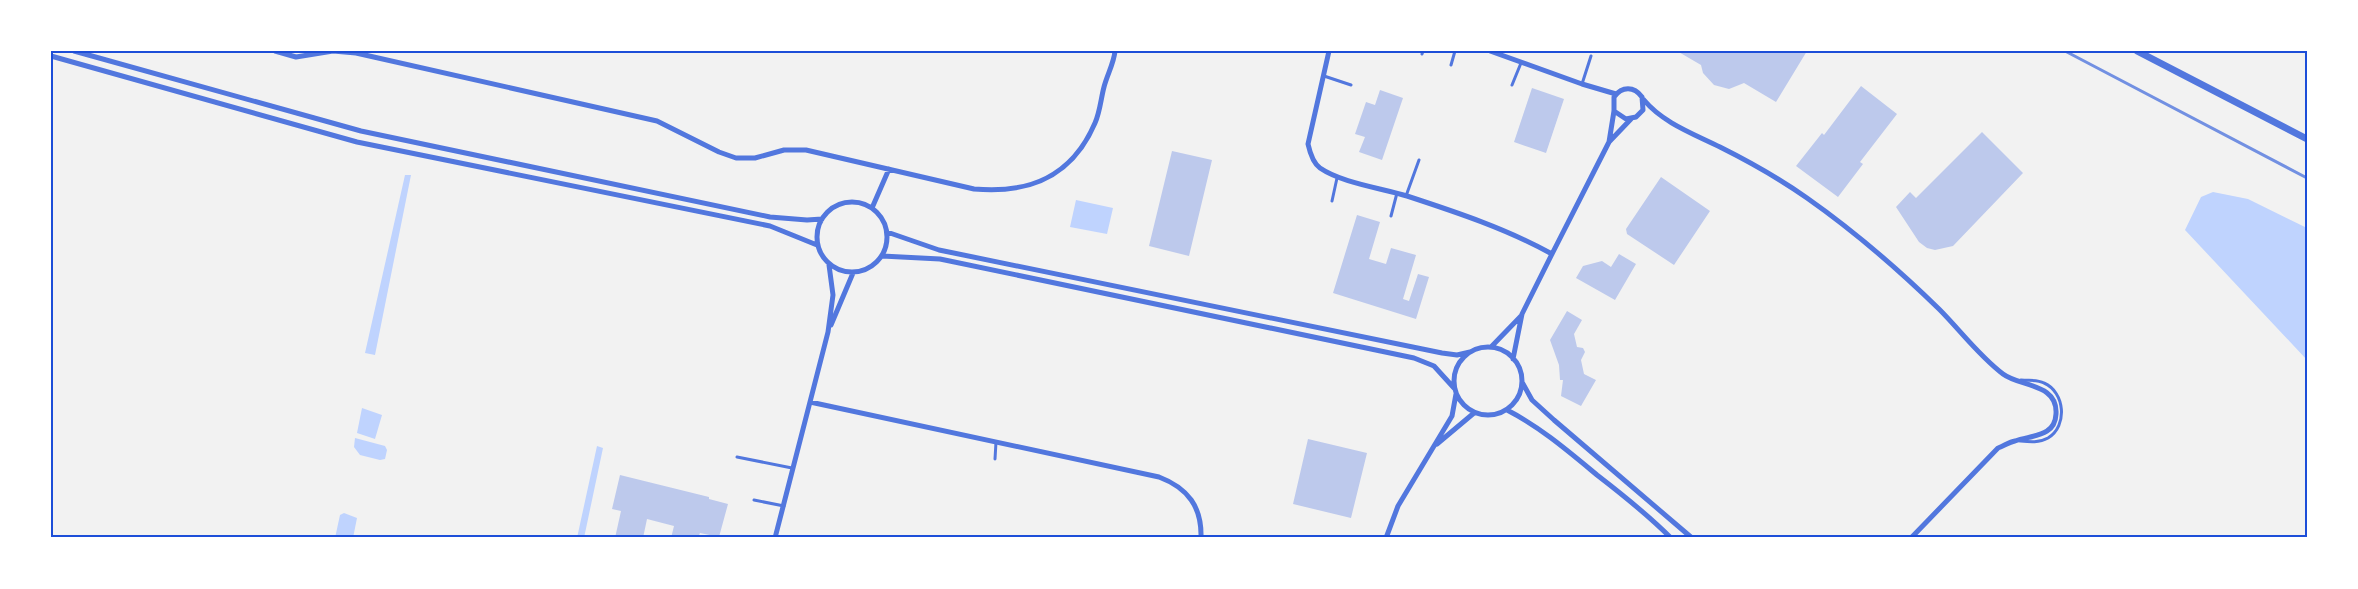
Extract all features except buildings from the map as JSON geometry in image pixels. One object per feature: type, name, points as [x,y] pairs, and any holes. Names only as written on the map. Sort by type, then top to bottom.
[{"type":"street","points":[[74,51],[361,131],[770,217],[822,219]]},
{"type":"street","points":[[275,51],[296,57],[333,51],[356,53],[657,121],[736,158],[755,158],[795,149],[974,189],[994,191],[1033,185],[1058,171],[1072,158],[1095,123],[1115,51]]},
{"type":"street","points":[[1329,51],[1308,144],[1310,154],[1318,167],[1337,176],[1477,220],[1552,254]]},
{"type":"street","points":[[1490,51],[1616,94]]},
{"type":"street","points":[[2137,51],[2307,139]]},
{"type":"street","points":[[51,56],[357,142],[770,226],[817,245]]},
{"type":"street","points":[[1609,142],[1614,111],[1612,101],[1621,89],[1632,88],[1640,93],[1653,111],[1667,120],[1749,162],[1807,198],[1893,266],[2001,373],[2010,379],[2042,388],[2049,394],[2056,409],[2054,423],[2048,431],[2015,440],[1998,448],[1911,538]]},
{"type":"street","points":[[1514,358],[1522,315],[1552,254],[1609,142],[1631,119],[1640,114],[1644,100]]},
{"type":"street","points":[[1614,111],[1621,118],[1631,119]]},
{"type":"street","points":[[872,208],[889,170]]},
{"type":"street","points":[[845,202],[864,204],[872,208],[884,222],[887,232],[886,248],[882,256],[870,268],[853,273],[840,271],[829,265],[820,254],[817,245],[817,232],[822,219],[836,206],[845,202]]},
{"type":"street","points":[[887,232],[939,250],[1457,355],[1480,348],[1499,349],[1514,358],[1522,382],[1532,400],[1692,538]]},
{"type":"street","points":[[882,256],[940,259],[1414,358],[1434,366],[1454,388],[1467,408],[1485,416],[1497,415],[1507,410],[1520,393],[1522,382]]},
{"type":"street","points":[[775,538],[828,332],[833,295],[829,265]]},
{"type":"street","points":[[828,332],[853,273]]},
{"type":"street","points":[[1491,347],[1522,315]]},
{"type":"street","points":[[1454,388],[1456,368],[1470,352]]},
{"type":"street","points":[[1386,538],[1398,506],[1452,416],[1456,394]]},
{"type":"street","points":[[810,402],[1159,477],[1174,483],[1189,494],[1198,510],[1202,538]]},
{"type":"street","points":[[1507,410],[1528,421],[1555,440],[1653,520],[1671,538]]},
{"type":"street","points":[[1434,447],[1474,413]]},
{"type":"lane","points":[[1451,64],[1455,51]]},
{"type":"lane","points":[[1582,84],[1592,56]]},
{"type":"lane","points":[[1512,85],[1521,62]]},
{"type":"lane","points":[[1324,76],[1351,86]]},
{"type":"lane","points":[[1406,196],[1419,160]]},
{"type":"lane","points":[[1332,201],[1337,176]]},
{"type":"lane","points":[[1390,216],[1397,194]]},
{"type":"lane","points":[[995,459],[996,442]]},
{"type":"lane","points":[[738,457],[793,468]]},
{"type":"lane","points":[[754,500],[784,506]]},
{"type":"water","points":[[405,175],[411,175],[375,355],[365,353]]},
{"type":"water","points":[[2213,192],[2248,199],[2307,228],[2307,360],[2185,230],[2201,197]]},
{"type":"water","points":[[1076,200],[1113,208],[1107,234],[1070,227]]},
{"type":"water","points":[[362,408],[382,415],[375,439],[357,433]]},
{"type":"water","points":[[355,438],[385,446],[387,450],[385,459],[360,455],[354,447]]},
{"type":"water","points":[[597,446],[603,448],[584,538],[577,538]]},
{"type":"water","points":[[344,513],[357,518],[353,538],[335,538],[340,515]]},
{"type":"railway","points":[[2065,51],[2307,178]]}]
